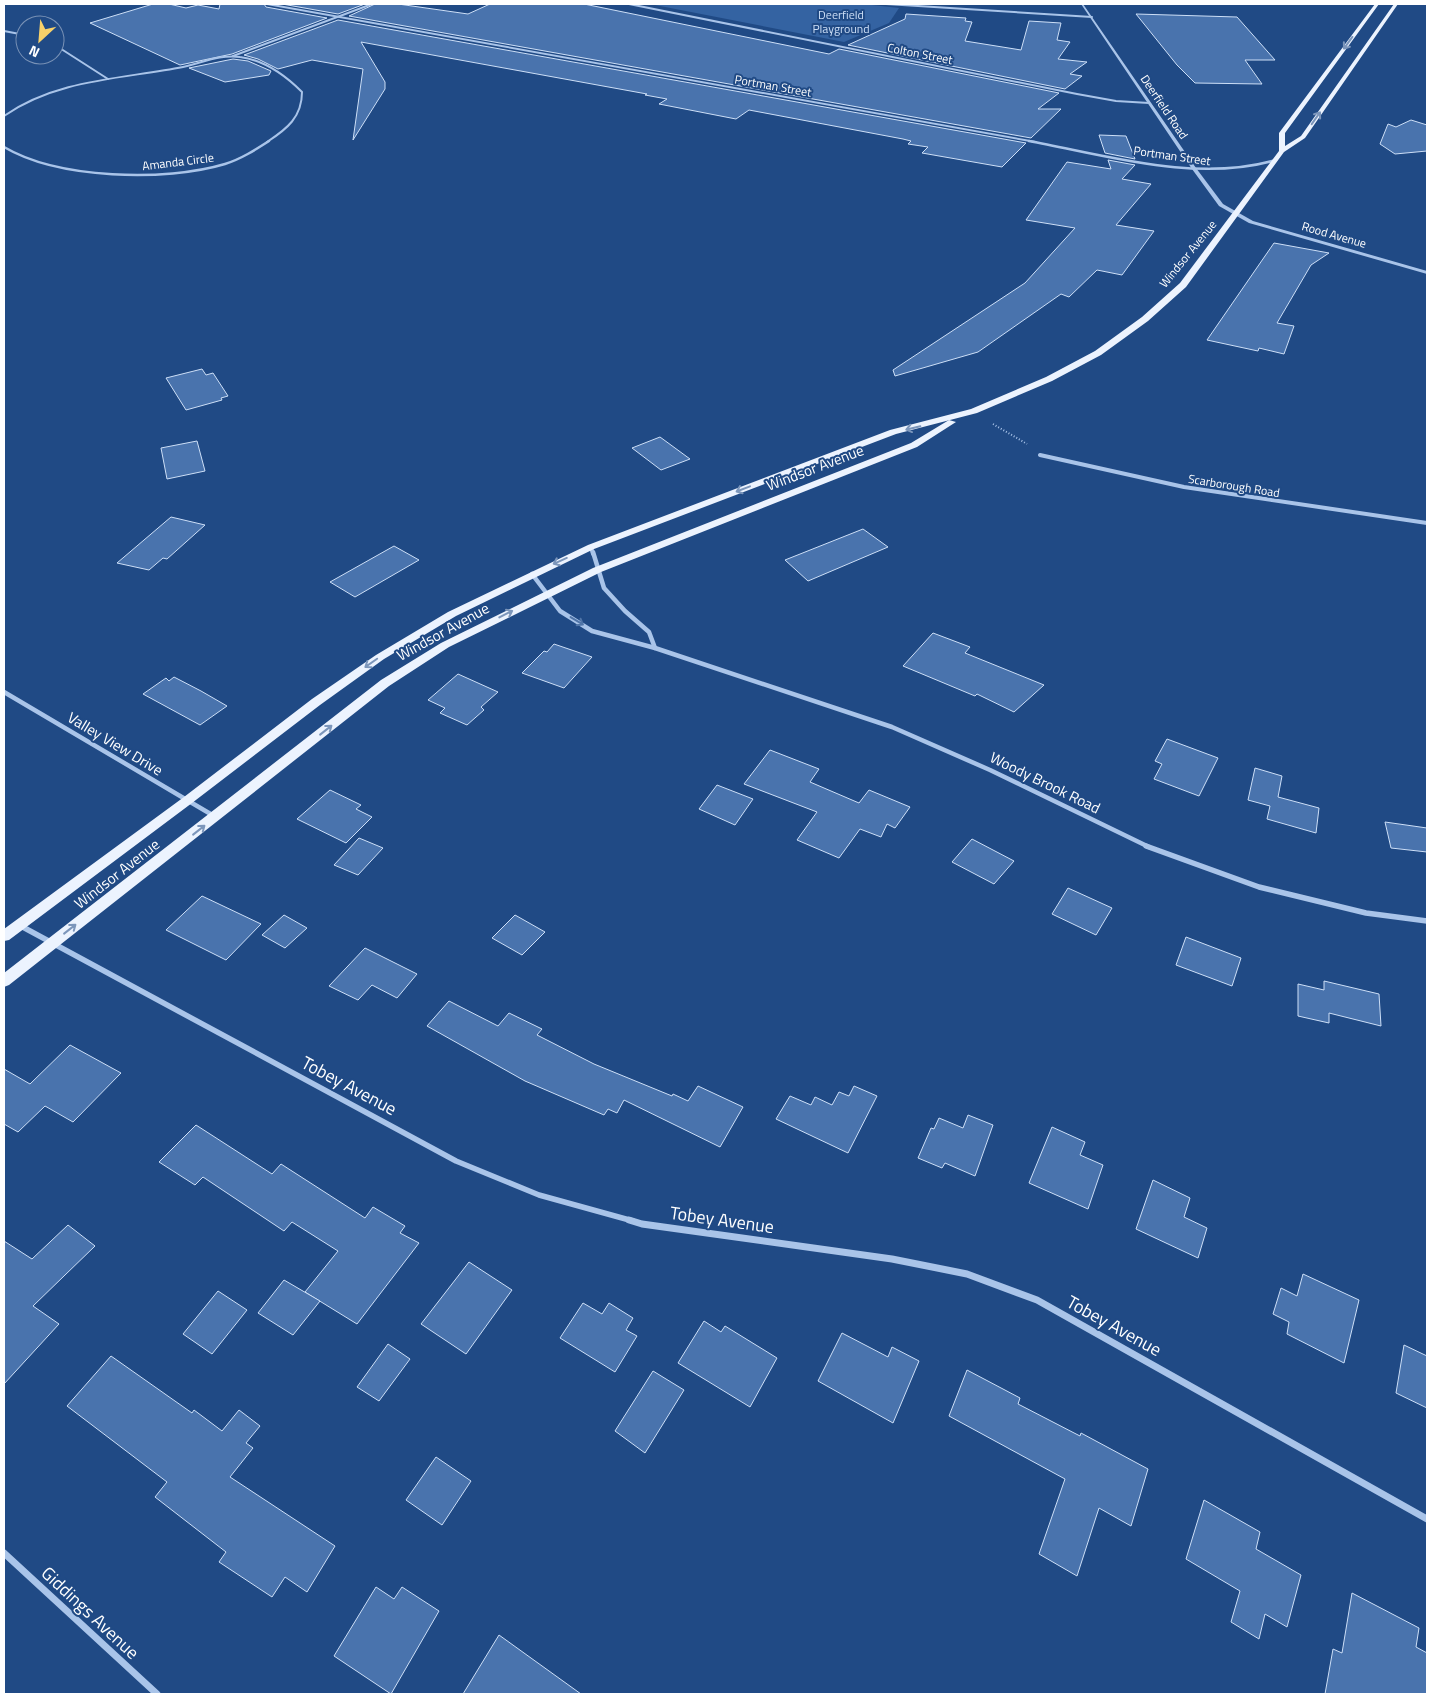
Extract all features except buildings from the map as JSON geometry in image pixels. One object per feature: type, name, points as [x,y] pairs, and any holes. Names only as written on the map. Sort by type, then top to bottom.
[{"type":"main road","name":"Windsor Avenue","points":[[1282,151],[1282,133],[1377,4]]},
{"type":"main road","name":"Windsor Avenue","points":[[4,936],[188,800],[316,702],[380,657],[452,614],[591,547],[894,432],[960,416],[1024,390],[1074,366],[1146,319],[1183,286],[1282,151],[1303,137],[1396,4]]},
{"type":"main road","points":[[1363,22],[1382,24]]},
{"type":"main road","name":"Windsor Avenue","points":[[4,981],[385,683],[445,645],[597,570],[914,445],[960,416]]},
{"type":"street","name":"Portman Street","points":[[268,4],[1194,169],[1236,170],[1276,160]]},
{"type":"street","points":[[4,116],[18,106],[56,91],[108,79],[202,64],[232,56],[372,4]]},
{"type":"street","name":"Colton Street","points":[[629,4],[1103,99],[1149,103]]},
{"type":"street","points":[[886,4],[1092,17]]},
{"type":"street","name":"Deerfield Road","points":[[1082,4],[1216,200],[1236,215]]},
{"type":"street","points":[[65,51],[108,79]]},
{"type":"street","name":"Amanda Circle","points":[[4,147],[10,152],[48,165],[138,176],[218,166],[245,156],[282,133],[296,119],[301,107],[302,92],[290,79],[274,69],[232,56]]},
{"type":"street","name":"Rood Avenue","points":[[1236,215],[1260,225],[1427,273]]},
{"type":"street","name":"Scarborough Road","points":[[1040,455],[1112,473],[1223,496],[1427,523]]},
{"type":"street","points":[[591,547],[604,588],[625,611],[650,632],[656,648]]},
{"type":"street","name":"Woody Brook Road","points":[[532,574],[561,612],[594,632],[625,643],[656,648],[892,727],[990,770],[1146,846],[1259,887],[1366,913],[1427,921]]},
{"type":"street","name":"Valley View Drive","points":[[4,692],[215,817]]},
{"type":"street","name":"Tobey Avenue","points":[[19,924],[456,1161],[539,1195],[642,1224],[892,1259],[967,1274],[1037,1300],[1427,1519]]},
{"type":"street","name":"Giddings Avenue","points":[[4,1553],[157,1694]]},
{"type":"path","points":[[974,411],[1009,435],[1033,447],[1040,455]]},
{"type":"green space","name":"Deerfield Playground","points":[[863,4],[899,8],[889,23],[844,42],[655,5]]}]
